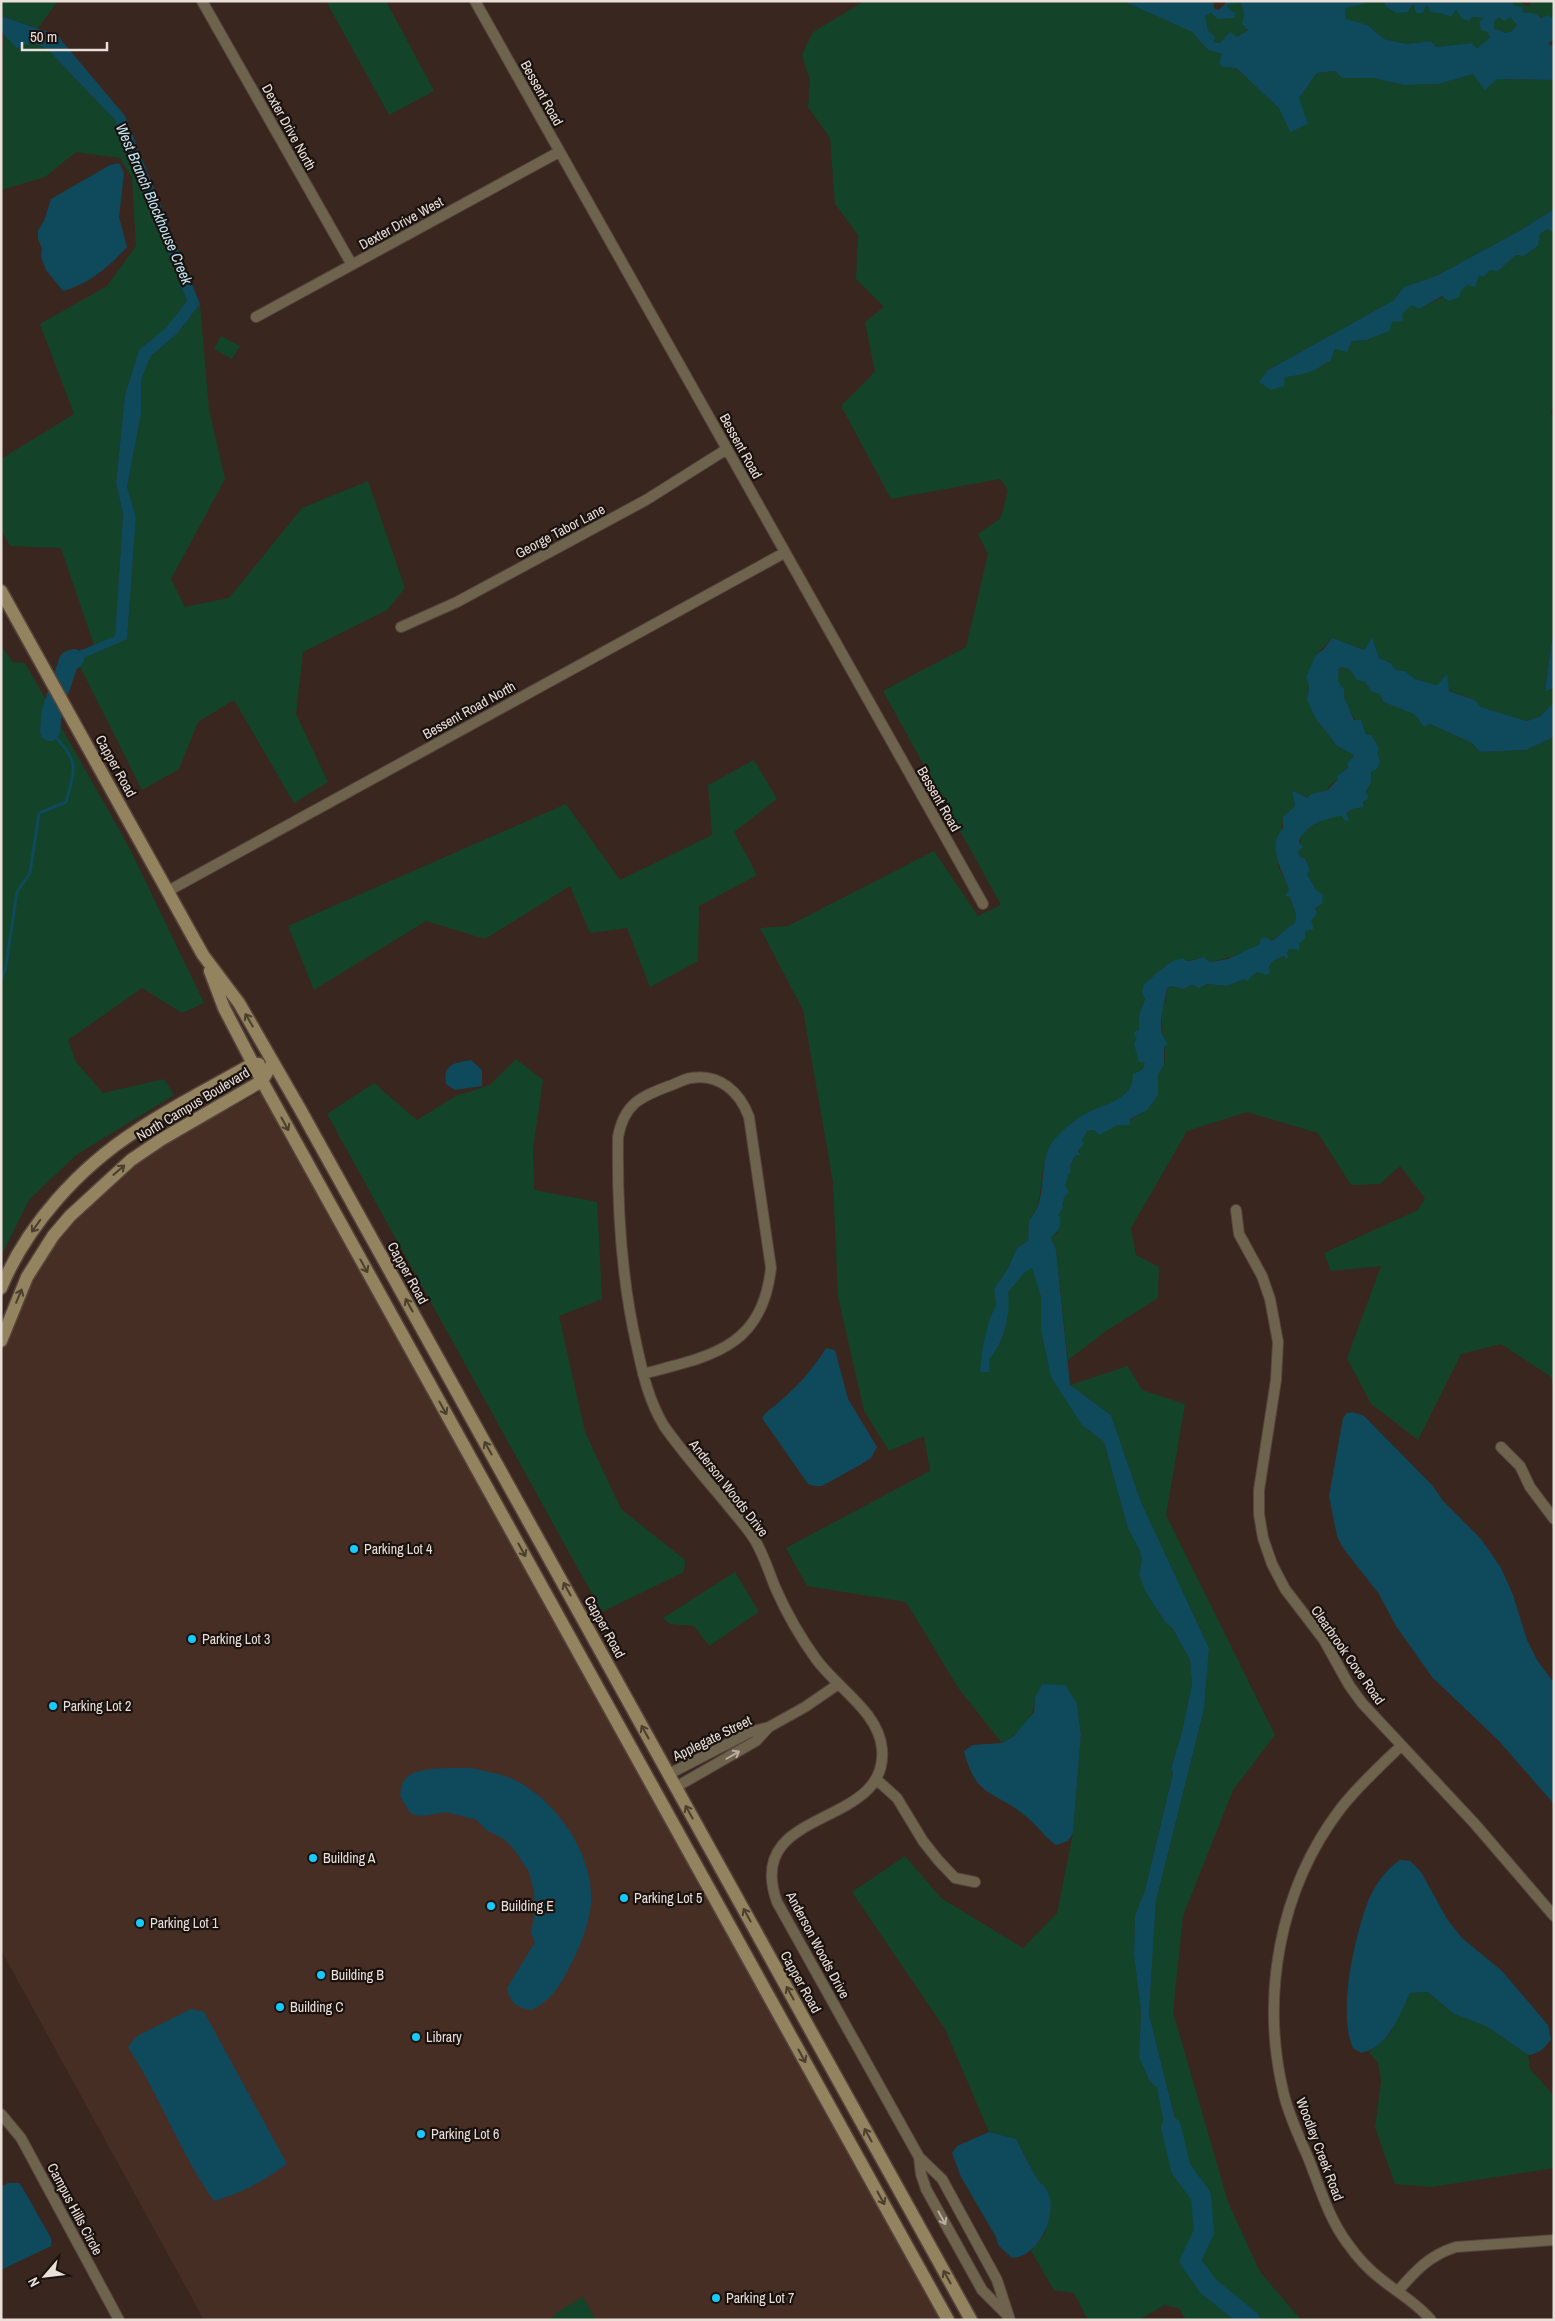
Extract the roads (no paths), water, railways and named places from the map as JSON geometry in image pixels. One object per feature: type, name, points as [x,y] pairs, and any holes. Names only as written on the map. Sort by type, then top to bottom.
[{"type":"street","name":"Dexter Drive North","points":[[202,1],[352,265]]},
{"type":"street","name":"Bessent Road","points":[[475,1],[983,904]]},
{"type":"street","name":"Dexter Drive West","points":[[256,317],[559,152]]},
{"type":"street","name":"George Tabor Lane","points":[[401,627],[457,602],[646,500],[727,449]]},
{"type":"street","name":"Bessent Road North","points":[[168,890],[784,552]]},
{"type":"street","name":"Capper Road","points":[[2,594],[204,955],[239,1002],[274,1062],[971,2320]]},
{"type":"street","name":"Capper Road","points":[[204,955],[224,1008],[252,1064],[948,2320]]},
{"type":"street","name":"North Campus Boulevard","points":[[1,1288],[30,1235],[57,1202],[94,1163],[136,1131],[252,1064],[274,1062]]},
{"type":"street","name":"North Campus Boulevard","points":[[1,1342],[27,1277],[53,1236],[70,1216],[131,1160],[162,1139],[262,1082],[274,1062]]},
{"type":"street","name":"Anderson Woods Drive","points":[[643,1374],[704,1357],[729,1345],[745,1331],[759,1313],[769,1286],[771,1268],[750,1117],[745,1105],[736,1093],[722,1082],[707,1078],[690,1078],[644,1096],[625,1113],[620,1125],[618,1137],[618,1221],[632,1325],[643,1374],[655,1411],[664,1426],[755,1541],[788,1615],[817,1660],[837,1685],[872,1718],[879,1734],[882,1750],[881,1765],[876,1779],[868,1789],[853,1801],[794,1834],[781,1845],[774,1858],[771,1871],[772,1888],[919,2157],[942,2179],[997,2280],[1009,2318]]},
{"type":"street","points":[[57,1202],[70,1216]]},
{"type":"street","name":"Clearbrook Cove Road","points":[[1236,1210],[1239,1234],[1262,1276],[1270,1299],[1278,1342],[1276,1380],[1259,1490],[1259,1514],[1263,1538],[1272,1564],[1285,1589],[1324,1640],[1349,1685],[1362,1703],[1475,1824],[1554,1916]]},
{"type":"street","points":[[1501,1448],[1520,1466],[1530,1487],[1554,1519]]},
{"type":"street","name":"Applegate Street","points":[[669,1774],[710,1751],[750,1732],[769,1727],[805,1708],[837,1685]]},
{"type":"street","name":"Applegate Street","points":[[676,1788],[756,1741],[769,1727]]},
{"type":"street","name":"Woodley Creek Road","points":[[1402,1746],[1362,1783],[1340,1808],[1308,1861],[1290,1902],[1282,1933],[1274,1980],[1273,2018],[1284,2096],[1334,2221],[1346,2242],[1362,2262],[1423,2310],[1431,2320]]},
{"type":"street","points":[[710,1751],[717,1764]]},
{"type":"street","points":[[876,1779],[897,1798],[923,1841],[955,1878],[975,1882]]},
{"type":"street","name":"Campus Hills Circle","points":[[1,2114],[21,2138],[119,2320]]},
{"type":"street","name":"Anderson Woods Drive","points":[[919,2157],[921,2174],[926,2189],[978,2282],[993,2304],[1009,2318]]},
{"type":"street","points":[[1398,2291],[1418,2268],[1443,2251],[1456,2247],[1554,2240]]},
{"type":"water","points":[[1123,1],[1214,1],[1214,8],[1218,10],[1225,4],[1225,1],[1366,1],[1365,4],[1345,8],[1346,19],[1368,25],[1384,39],[1407,44],[1431,41],[1436,47],[1471,43],[1477,48],[1490,38],[1488,32],[1481,30],[1479,22],[1484,18],[1472,17],[1469,21],[1461,18],[1456,9],[1451,17],[1430,12],[1428,6],[1425,7],[1423,13],[1416,13],[1414,5],[1410,7],[1408,12],[1397,13],[1385,6],[1384,1],[1513,1],[1513,5],[1522,7],[1524,12],[1536,14],[1541,18],[1548,15],[1554,19],[1554,39],[1549,45],[1554,46],[1554,80],[1497,79],[1485,90],[1473,74],[1439,84],[1404,85],[1373,78],[1342,78],[1335,71],[1317,73],[1299,98],[1308,124],[1290,132],[1279,108],[1236,68],[1222,67],[1219,63],[1222,54],[1208,50],[1192,32]],"holes":[[[1241,3],[1244,14],[1242,24],[1248,30],[1237,37],[1230,32],[1220,43],[1214,42],[1215,37],[1208,30],[1205,16],[1211,13],[1218,19],[1234,18],[1236,14],[1227,5]],[[1499,17],[1504,21],[1510,17],[1517,25],[1512,31],[1505,33],[1498,29],[1494,30],[1494,22]]]},
{"type":"water","points":[[1,16],[57,35],[125,116],[200,304],[177,334],[151,356],[141,380],[141,414],[127,487],[136,517],[127,639],[77,661],[63,683],[58,671],[67,656],[115,636],[123,514],[116,483],[125,395],[139,350],[165,329],[187,301],[115,120],[47,49],[31,42],[17,49],[1,31]]},
{"type":"water","points":[[119,163],[124,173],[119,217],[127,247],[98,274],[82,284],[63,291],[46,270],[41,257],[42,248],[38,239],[38,230],[44,221],[51,199],[110,165]]},
{"type":"water","points":[[1554,209],[1554,233],[1547,229],[1540,234],[1538,246],[1524,256],[1516,255],[1498,271],[1490,270],[1484,277],[1479,276],[1475,287],[1467,285],[1461,290],[1459,297],[1449,301],[1442,296],[1419,309],[1412,305],[1402,314],[1403,321],[1392,322],[1389,331],[1366,340],[1352,341],[1347,352],[1335,349],[1330,362],[1308,373],[1285,377],[1284,386],[1271,390],[1259,382],[1268,370],[1394,300],[1404,287],[1436,276],[1521,230]]},
{"type":"water","points":[[1554,625],[1554,688],[1545,691]]},
{"type":"water","points":[[1372,637],[1379,658],[1391,663],[1396,670],[1405,671],[1415,679],[1437,685],[1447,674],[1449,691],[1475,700],[1481,707],[1527,721],[1541,716],[1554,702],[1554,737],[1526,750],[1480,752],[1472,743],[1430,724],[1424,727],[1414,714],[1383,702],[1380,694],[1372,692],[1365,682],[1357,680],[1349,669],[1342,667],[1339,669],[1338,682],[1344,689],[1344,697],[1354,720],[1361,720],[1366,735],[1371,735],[1379,748],[1377,753],[1380,761],[1378,768],[1371,772],[1371,782],[1366,792],[1368,798],[1363,802],[1364,807],[1353,809],[1346,813],[1349,820],[1345,821],[1342,816],[1316,823],[1306,831],[1299,842],[1303,847],[1298,852],[1301,858],[1305,858],[1310,870],[1307,874],[1316,890],[1323,895],[1322,904],[1315,908],[1317,914],[1311,920],[1314,929],[1305,931],[1305,938],[1299,944],[1299,950],[1290,949],[1287,952],[1288,958],[1286,959],[1284,956],[1273,961],[1269,967],[1270,972],[1267,975],[1258,972],[1250,977],[1248,981],[1244,979],[1227,986],[1207,984],[1199,988],[1192,985],[1183,989],[1172,986],[1167,988],[1161,1024],[1164,1038],[1168,1044],[1164,1047],[1164,1065],[1158,1075],[1158,1095],[1147,1110],[1130,1119],[1130,1125],[1118,1125],[1099,1135],[1094,1130],[1087,1131],[1082,1140],[1084,1143],[1078,1151],[1080,1155],[1075,1156],[1070,1166],[1071,1172],[1068,1175],[1065,1186],[1069,1193],[1064,1197],[1062,1208],[1058,1214],[1060,1226],[1051,1237],[1056,1250],[1070,1385],[1111,1415],[1141,1502],[1209,1648],[1204,1709],[1156,1901],[1149,2014],[1183,2151],[1170,2154],[1157,2088],[1149,2080],[1139,2057],[1141,2012],[1134,1955],[1135,1916],[1145,1890],[1173,1773],[1171,1768],[1182,1732],[1192,1684],[1190,1660],[1173,1629],[1165,1622],[1145,1591],[1139,1574],[1142,1560],[1139,1549],[1128,1529],[1104,1442],[1082,1425],[1051,1377],[1041,1329],[1041,1297],[1032,1268],[1025,1272],[1008,1292],[1009,1301],[1005,1328],[999,1345],[989,1360],[990,1372],[980,1372],[983,1345],[990,1318],[996,1305],[994,1289],[1007,1270],[1017,1248],[1028,1241],[1029,1220],[1039,1202],[1045,1159],[1054,1140],[1079,1118],[1117,1100],[1129,1090],[1133,1074],[1142,1070],[1145,1063],[1139,1062],[1134,1044],[1137,1037],[1134,1035],[1135,1031],[1139,1030],[1139,1015],[1145,999],[1142,992],[1144,984],[1175,960],[1184,959],[1190,961],[1204,957],[1210,962],[1228,959],[1260,944],[1260,939],[1265,937],[1272,941],[1295,922],[1296,914],[1290,897],[1285,896],[1289,890],[1277,859],[1276,851],[1278,836],[1283,828],[1283,817],[1295,806],[1292,792],[1294,791],[1307,798],[1311,794],[1328,790],[1338,779],[1337,776],[1349,767],[1347,764],[1354,755],[1337,746],[1316,719],[1307,700],[1309,685],[1306,677],[1316,655],[1324,649],[1332,638],[1365,650]]},
{"type":"water","points":[[471,1060],[482,1070],[482,1086],[455,1090],[446,1084],[448,1068],[460,1062]]},
{"type":"water","points":[[826,1348],[835,1350],[848,1399],[877,1447],[871,1458],[860,1465],[822,1486],[814,1486],[808,1484],[762,1418],[799,1383]]},
{"type":"water","points":[[1353,1412],[1364,1416],[1433,1486],[1443,1501],[1481,1539],[1501,1568],[1513,1595],[1527,1640],[1537,1660],[1554,1683],[1554,1804],[1498,1740],[1432,1677],[1396,1626],[1379,1594],[1343,1548],[1337,1536],[1329,1496],[1343,1418],[1347,1413]]},
{"type":"water","points":[[1042,1684],[1065,1685],[1077,1704],[1081,1734],[1073,1833],[1068,1841],[1056,1845],[1017,1809],[981,1786],[969,1767],[964,1751],[973,1745],[1002,1743],[1014,1736],[1034,1712],[1035,1698]]},
{"type":"water","points":[[437,1768],[471,1768],[508,1777],[525,1786],[542,1799],[557,1814],[570,1832],[588,1871],[591,1891],[590,1911],[579,1947],[558,1988],[547,2000],[532,2010],[515,2004],[507,1988],[535,1942],[531,1933],[535,1911],[534,1892],[529,1872],[516,1852],[504,1839],[486,1830],[477,1820],[446,1812],[422,1816],[415,1815],[410,1813],[400,1796],[403,1782],[411,1774]]},
{"type":"water","points":[[1400,1860],[1410,1861],[1421,1872],[1447,1919],[1462,1938],[1502,1971],[1548,2025],[1551,2039],[1541,2050],[1528,2055],[1486,2026],[1454,2014],[1428,1992],[1410,1993],[1392,2030],[1379,2045],[1361,2053],[1353,2048],[1349,2033],[1347,1995],[1358,1932],[1369,1899],[1375,1888],[1386,1872]]},
{"type":"water","points":[[191,2009],[204,2012],[287,2164],[252,2186],[214,2201],[191,2164],[128,2047],[137,2036]]},
{"type":"water","points":[[989,2132],[1016,2139],[1036,2177],[1047,2190],[1050,2201],[1048,2222],[1044,2233],[1038,2242],[1022,2256],[1012,2258],[998,2245],[996,2237],[961,2177],[952,2153],[957,2146]]},
{"type":"water","points":[[8,2183],[19,2183],[22,2187],[51,2238],[51,2246],[1,2270],[1,2187]]},
{"type":"waterway","name":"West Branch Blockhouse Creek","points":[[50,731],[52,710],[69,661],[74,659]]},
{"type":"waterway","name":"West Branch Blockhouse Creek","points":[[1,979],[5,971],[17,892],[30,873],[39,813],[66,802],[72,779],[73,763],[70,756],[50,731]]},
{"type":"waterway","points":[[1171,2127],[1181,2169],[1201,2196],[1204,2232],[1190,2261],[1208,2286],[1250,2320]]},
{"type":"place","name":"Parking Lot 4","points":[[354,1549]]},
{"type":"place","name":"Parking Lot 3","points":[[192,1639]]},
{"type":"place","name":"Parking Lot 2","points":[[53,1706]]},
{"type":"place","name":"Building A","points":[[313,1858]]},
{"type":"place","name":"Parking Lot 5","points":[[624,1898]]},
{"type":"place","name":"Building E","points":[[491,1906]]},
{"type":"place","name":"Parking Lot 1","points":[[140,1923]]},
{"type":"place","name":"Building B","points":[[321,1975]]},
{"type":"place","name":"Building C","points":[[280,2007]]},
{"type":"place","name":"Library","points":[[416,2037]]},
{"type":"place","name":"Parking Lot 6","points":[[421,2134]]},
{"type":"place","name":"Parking Lot 7","points":[[716,2298]]}]
